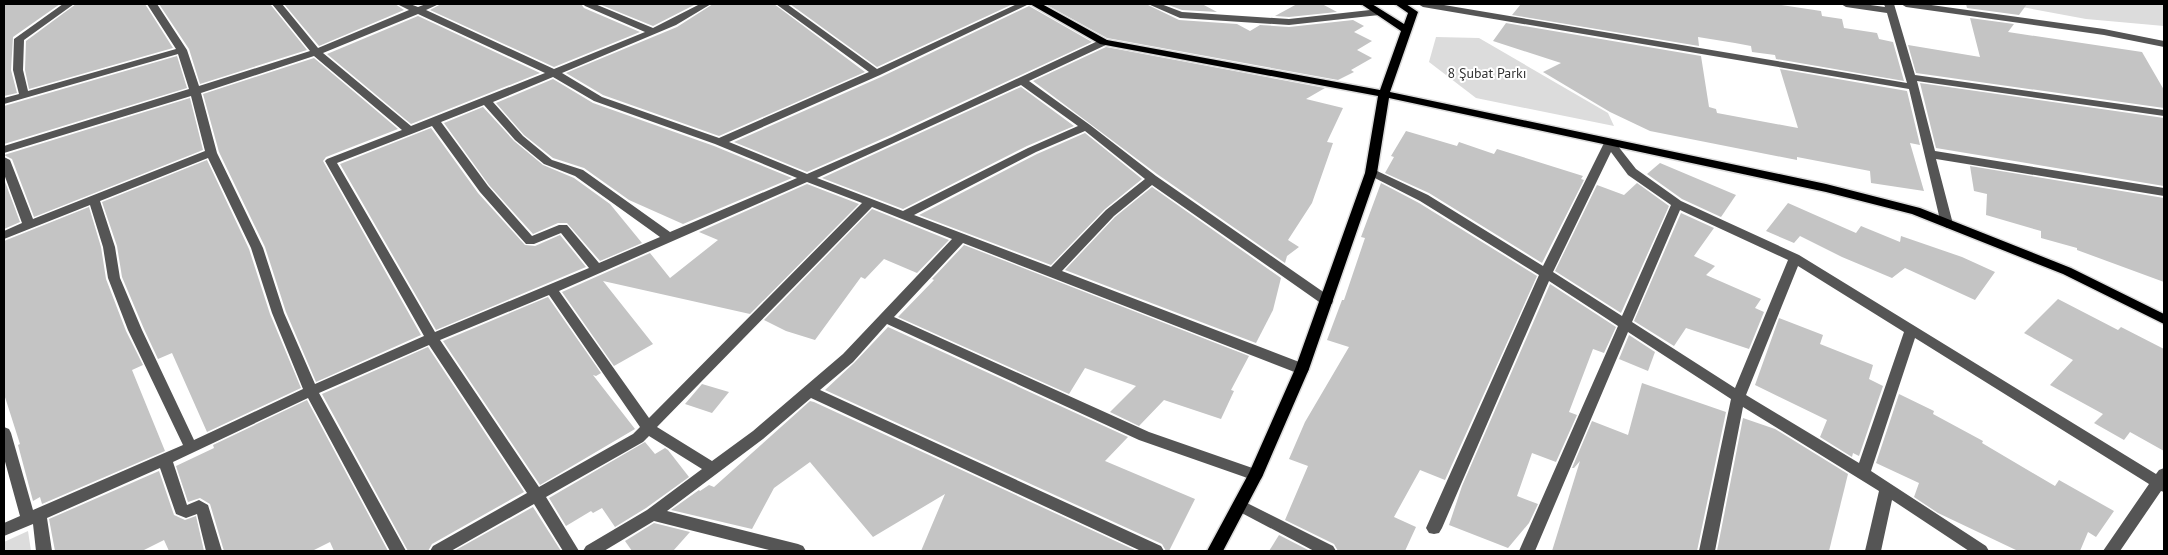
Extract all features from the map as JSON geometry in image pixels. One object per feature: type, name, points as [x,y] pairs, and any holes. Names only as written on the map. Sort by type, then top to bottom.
[{"type":"main road","points":[[1035,4],[1104,42],[1384,94],[1826,188],[1916,211],[2067,271],[2164,319]]},
{"type":"main road","points":[[1366,4],[1407,30]]},
{"type":"main road","points":[[1215,551],[1241,506],[1256,475],[1302,369],[1371,173],[1384,94],[1417,7],[1400,4]]},
{"type":"street","points":[[24,94],[18,70],[19,39],[69,4]]},
{"type":"street","points":[[152,4],[182,50],[211,153],[257,248],[278,313],[311,391],[398,551]]},
{"type":"street","points":[[277,4],[316,52],[410,131]]},
{"type":"street","points":[[402,4],[554,73],[598,100],[719,142],[904,216],[1302,369]]},
{"type":"street","points":[[4,150],[316,52],[434,4]]},
{"type":"street","points":[[588,4],[653,32]]},
{"type":"street","points":[[571,551],[537,496],[432,338],[331,162],[653,32],[706,4]]},
{"type":"street","points":[[781,4],[876,73]]},
{"type":"street","points":[[719,142],[876,73],[1024,4]]},
{"type":"street","points":[[1153,4],[1180,15],[1289,22],[1379,12]]},
{"type":"street","points":[[1846,4],[1890,7],[1912,82],[1947,224]]},
{"type":"street","points":[[1906,4],[2104,32],[2164,44]]},
{"type":"street","points":[[1417,7],[1912,82],[2164,113]]},
{"type":"street","points":[[4,530],[191,448],[311,391],[807,178],[1104,42]]},
{"type":"street","points":[[4,100],[182,50]]},
{"type":"street","points":[[1021,80],[1086,127],[1152,179],[1327,301]]},
{"type":"street","points":[[486,101],[519,138],[548,162],[585,176],[670,238]]},
{"type":"street","points":[[434,121],[484,188],[530,241],[563,228],[596,269]]},
{"type":"street","points":[[904,216],[1032,150],[1086,127]]},
{"type":"street","points":[[1434,528],[1546,273],[1610,143],[1632,172],[1677,204],[1795,258],[2162,481],[2111,551]]},
{"type":"street","points":[[4,235],[211,153]]},
{"type":"street","points":[[1930,154],[2164,192]]},
{"type":"street","points":[[4,160],[30,225]]},
{"type":"street","points":[[1371,173],[1424,198],[1546,273],[1738,397],[1863,473],[1980,551]]},
{"type":"street","points":[[1053,274],[1110,213],[1152,179]]},
{"type":"street","points":[[94,200],[109,247],[114,278],[135,330],[191,448]]},
{"type":"street","points":[[438,551],[638,438],[649,429],[870,202]]},
{"type":"street","points":[[1527,551],[1677,204]]},
{"type":"street","points":[[591,551],[652,514],[758,436],[848,358],[961,237]]},
{"type":"street","points":[[1707,551],[1738,397],[1795,258]]},
{"type":"street","points":[[551,289],[649,429],[712,468]]},
{"type":"street","points":[[885,318],[1144,436],[1256,475]]},
{"type":"street","points":[[1863,473],[1911,330]]},
{"type":"street","points":[[809,391],[1156,551]]},
{"type":"street","points":[[4,432],[44,551]]},
{"type":"street","points":[[164,459],[181,510],[186,512],[199,506],[203,509],[214,551]]},
{"type":"street","points":[[1873,551],[1887,489]]},
{"type":"street","points":[[1241,506],[1328,551]]},
{"type":"street","points":[[652,514],[798,551]]},
{"type":"green space","points":[[2006,4],[2164,4],[2164,26],[2086,19]]},
{"type":"green space","name":"8 Şubat Parkı","points":[[1436,37],[1479,38],[1608,113],[1614,126],[1476,98],[1429,62]]},
{"type":"green space","points":[[28,531],[31,551],[4,551],[4,542]]},
{"type":"building","points":[[4,4],[60,4],[13,37],[11,70],[17,93],[4,96]]},
{"type":"building","points":[[76,4],[145,4],[173,48],[29,89],[25,70],[26,41]]},
{"type":"building","points":[[159,4],[270,4],[307,50],[200,84],[189,49]]},
{"type":"building","points":[[284,4],[395,4],[404,10],[319,46]]},
{"type":"building","points":[[441,4],[581,4],[584,8],[640,32],[554,67],[430,10]]},
{"type":"building","points":[[599,4],[696,4],[653,26]]},
{"type":"building","points":[[713,4],[774,4],[865,72],[719,136],[603,95],[566,73],[677,27]]},
{"type":"building","points":[[790,4],[1013,4],[877,67]]},
{"type":"building","points":[[1045,4],[1146,4],[1179,20],[1237,24],[1250,31],[1260,25],[1289,27],[1353,20],[1364,26],[1354,32],[1372,41],[1357,50],[1372,58],[1351,70],[1354,72],[1338,80],[1107,38]]},
{"type":"building","points":[[1166,4],[1202,4],[1217,12],[1182,10]]},
{"type":"building","points":[[1297,4],[1322,4],[1337,12],[1289,17],[1275,16]]},
{"type":"building","points":[[1521,4],[1774,4],[1821,11],[1822,16],[1842,19],[1844,28],[1877,33],[1879,39],[1893,42],[1904,81],[1776,59],[1775,55],[1752,52],[1751,46],[1735,43],[1698,37],[1699,46],[1512,15]]},
{"type":"building","points":[[1966,4],[2027,4],[2019,15],[1967,8]]},
{"type":"building","points":[[1029,6],[1092,42],[807,172],[734,142],[881,77]]},
{"type":"building","points":[[418,16],[540,73],[411,124],[327,54]]},
{"type":"building","points":[[1970,18],[2014,24],[2008,32],[2142,52],[2164,90],[2164,108],[1916,73],[1908,45],[1980,57]]},
{"type":"building","points":[[1506,23],[1701,56],[1709,107],[1716,109],[1717,113],[1798,128],[1780,69],[1907,91],[1920,145],[1910,143],[1924,191],[1871,183],[1870,171],[1797,157],[1797,160],[1650,131],[1610,112],[1543,72],[1561,63],[1493,41]]},
{"type":"building","points":[[1106,47],[1325,88],[1306,99],[1343,108],[1327,142],[1333,143],[1312,203],[1288,240],[1299,247],[1287,256],[1285,263],[1157,174],[1033,81]]},
{"type":"building","points":[[177,56],[187,88],[4,144],[4,106]]},
{"type":"building","points":[[314,58],[398,129],[326,157],[323,161],[421,335],[316,382],[286,312],[265,247],[219,152],[203,94]]},
{"type":"building","points":[[553,79],[593,103],[714,146],[792,178],[683,224],[629,200],[584,168],[553,158],[524,135],[496,103]]},
{"type":"building","points":[[1920,83],[2164,118],[2164,186],[1936,148]]},
{"type":"building","points":[[1021,87],[1074,126],[1027,146],[903,209],[822,178]]},
{"type":"building","points":[[190,98],[203,150],[34,217],[12,159],[4,155]]},
{"type":"building","points":[[483,107],[514,141],[543,165],[574,178],[610,204],[642,243],[600,261],[567,223],[558,223],[533,234],[489,185],[444,123]]},
{"type":"building","points":[[431,128],[478,193],[525,245],[535,246],[560,235],[586,267],[436,330],[340,164]]},
{"type":"building","points":[[1406,131],[1457,146],[1459,142],[1494,154],[1497,149],[1583,176],[1581,179],[1584,180],[1542,263],[1429,193],[1385,173],[1394,157],[1391,156]]},
{"type":"building","points":[[1085,133],[1142,179],[1105,209],[1051,265],[919,215],[1037,154]]},
{"type":"building","points":[[207,160],[249,249],[270,314],[301,388],[207,432],[172,353],[158,359],[144,329],[122,277],[117,246],[102,202]]},
{"type":"building","points":[[1660,163],[1736,195],[1721,217],[1682,199],[1647,174]]},
{"type":"building","points":[[1970,166],[2164,198],[2164,282],[2077,250],[2077,248],[2041,238],[2041,231],[1986,215],[1987,194],[1974,191]]},
{"type":"building","points":[[4,179],[20,222],[4,229]]},
{"type":"building","points":[[1381,183],[1419,203],[1537,276],[1445,480],[1420,470],[1394,517],[1416,527],[1405,551],[1338,551],[1334,544],[1285,520],[1308,466],[1289,459],[1305,422],[1349,347],[1327,340],[1342,300],[1344,300],[1365,238],[1361,237]]},
{"type":"building","points":[[1637,183],[1669,206],[1621,313],[1555,271],[1597,185],[1624,195]]},
{"type":"building","points":[[807,184],[859,204],[750,314],[603,281],[653,344],[614,366],[562,292],[650,253],[670,278],[718,240],[699,232]]},
{"type":"building","points":[[1152,187],[1281,278],[1273,310],[1256,343],[1065,270],[1115,217]]},
{"type":"building","points":[[1788,203],[1856,233],[1861,226],[1900,242],[1901,236],[1962,257],[1995,272],[1975,300],[1905,268],[1892,278],[1842,257],[1800,236],[1794,243],[1766,231]]},
{"type":"building","points":[[89,207],[101,247],[106,279],[126,331],[143,365],[132,370],[165,451],[42,504],[40,497],[33,501],[18,445],[20,444],[4,394],[4,241]]},
{"type":"building","points":[[872,209],[949,240],[917,273],[884,259],[865,279],[861,277],[815,340],[786,331],[764,320]]},
{"type":"building","points":[[1681,213],[1714,228],[1694,256],[1715,266],[1706,275],[1761,299],[1755,308],[1764,312],[1749,349],[1686,328],[1674,346],[1634,321]]},
{"type":"building","points":[[964,245],[1249,356],[1231,390],[1234,391],[1221,419],[1164,400],[1139,426],[1110,412],[1136,386],[1085,368],[1069,394],[898,317],[934,280],[932,279]]},
{"type":"building","points":[[1550,284],[1616,327],[1604,353],[1593,349],[1569,412],[1577,415],[1556,462],[1532,453],[1517,496],[1538,504],[1529,523],[1508,548],[1449,525],[1462,486]]},
{"type":"building","points":[[548,297],[601,373],[596,376],[593,375],[635,429],[540,485],[443,341]]},
{"type":"building","points":[[2058,299],[2118,330],[2121,327],[2164,349],[2164,451],[2130,432],[2124,440],[2094,423],[2103,414],[2050,385],[2073,360],[2024,333]]},
{"type":"building","points":[[1779,318],[1823,335],[1820,344],[1873,365],[1869,379],[1883,386],[1859,456],[1853,453],[1852,457],[1820,437],[1827,420],[1755,385]]},
{"type":"building","points":[[888,327],[1128,437],[1105,461],[1195,499],[1169,551],[1166,551],[1162,544],[825,390]]},
{"type":"building","points":[[1629,335],[1655,352],[1648,371],[1619,359]]},
{"type":"building","points":[[428,347],[524,492],[432,544],[428,551],[408,551],[322,394]]},
{"type":"building","points":[[1642,383],[1726,412],[1697,551],[1552,551],[1580,461],[1572,468],[1592,421],[1628,435]]},
{"type":"building","points":[[702,384],[729,392],[712,413],[685,404]]},
{"type":"building","points":[[1899,394],[1934,411],[1933,414],[1983,441],[1982,443],[2055,486],[2059,480],[2114,511],[2096,537],[2088,532],[2080,551],[2018,551],[1938,513],[1914,497],[1919,483],[1876,463]]},
{"type":"building","points":[[307,400],[388,551],[334,551],[330,542],[312,551],[224,551],[210,504],[200,498],[188,502],[176,466],[214,448],[213,445]]},
{"type":"building","points":[[810,401],[1137,551],[921,551],[945,494],[873,537],[810,462],[774,488],[752,529],[671,510],[699,490],[709,485],[714,487]]},
{"type":"building","points":[[1743,418],[1775,429],[1848,474],[1829,551],[1717,551]]},
{"type":"building","points":[[645,442],[655,454],[665,448],[668,450],[689,477],[646,508],[615,527],[602,508],[593,513],[591,511],[566,526],[549,498]]},
{"type":"building","points":[[159,471],[174,515],[185,520],[196,516],[204,551],[169,551],[164,540],[142,551],[55,551],[49,519]]},
{"type":"building","points":[[533,507],[561,551],[454,551]]},
{"type":"building","points":[[654,523],[690,532],[673,551],[632,551],[625,541]]},
{"type":"building","points":[[1279,535],[1310,551],[1269,551]]}]
